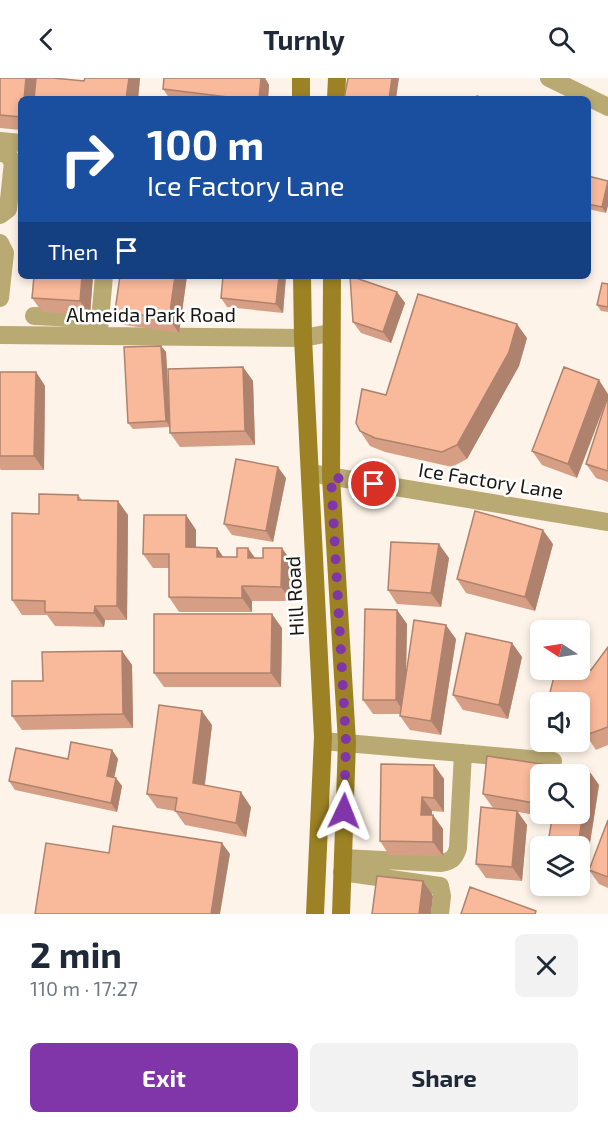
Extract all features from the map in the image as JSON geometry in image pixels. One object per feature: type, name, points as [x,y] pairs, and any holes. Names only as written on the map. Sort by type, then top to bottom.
[{"type":"main road","points":[[301,78],[301,96]]},
{"type":"main road","points":[[336,96],[337,78]]},
{"type":"main road","name":"Hill Road","points":[[302,279],[323,741],[315,914]]},
{"type":"main road","points":[[332,279],[331,477],[346,742],[340,914]]},
{"type":"street","points":[[549,78],[586,96]]},
{"type":"street","points":[[591,99],[608,107]]},
{"type":"street","points":[[0,141],[18,143]]},
{"type":"street","points":[[0,153],[7,154],[13,162],[8,209],[0,215]]},
{"type":"street","points":[[0,243],[5,253],[0,298]]},
{"type":"street","points":[[34,316],[100,328],[104,279]]},
{"type":"street","points":[[33,336],[36,296]]},
{"type":"street","name":"Almeida Park Road","points":[[0,335],[33,336],[100,328],[303,338],[330,333]]},
{"type":"street","name":"Ice Factory Lane","points":[[310,473],[608,522]]},
{"type":"street","points":[[323,741],[553,761]]},
{"type":"street","points":[[342,865],[441,863],[455,857],[458,848],[463,753]]},
{"type":"street","points":[[342,865],[440,886],[442,896],[440,914]]},
{"type":"building","points":[[0,78],[26,78],[24,96],[18,96],[18,117],[0,115]]},
{"type":"building","points":[[36,78],[84,81],[85,78],[129,78],[126,96],[34,96]]},
{"type":"building","points":[[164,78],[261,78],[259,96],[220,96],[163,89]]},
{"type":"building","points":[[348,78],[392,78],[389,96],[345,96]]},
{"type":"building","points":[[591,177],[608,181],[602,207],[591,205]]},
{"type":"building","points":[[34,279],[82,279],[80,301],[32,298]]},
{"type":"building","points":[[120,279],[175,279],[169,319],[115,311]]},
{"type":"building","points":[[223,279],[279,279],[276,304],[221,298]]},
{"type":"building","points":[[350,279],[359,279],[397,292],[383,332],[353,322]]},
{"type":"building","points":[[602,283],[608,284],[608,307],[597,305]]},
{"type":"building","points":[[418,294],[517,324],[509,352],[457,445],[442,452],[375,438],[360,431],[356,423],[362,389],[386,395]]},
{"type":"building","points":[[161,346],[166,421],[128,423],[124,347]]},
{"type":"building","points":[[243,367],[245,431],[170,433],[168,369]]},
{"type":"building","points":[[564,367],[599,380],[568,464],[532,451]]},
{"type":"building","points":[[0,372],[36,372],[34,456],[0,456]]},
{"type":"building","points":[[608,396],[608,471],[586,464]]},
{"type":"building","points":[[236,459],[278,467],[266,531],[224,524]]},
{"type":"building","points":[[39,494],[78,495],[78,500],[118,501],[117,606],[95,606],[94,613],[45,612],[45,601],[12,600],[12,513],[39,514]]},
{"type":"building","points":[[475,511],[543,530],[525,597],[457,579]]},
{"type":"building","points":[[144,515],[186,515],[186,547],[217,548],[217,557],[237,557],[237,548],[248,548],[248,558],[263,558],[263,548],[282,548],[281,587],[242,586],[242,598],[169,597],[169,554],[143,554]]},
{"type":"building","points":[[391,542],[439,544],[431,593],[388,590]]},
{"type":"building","points":[[365,609],[397,610],[396,700],[363,700]]},
{"type":"building","points":[[154,614],[272,614],[271,673],[154,673]]},
{"type":"building","points":[[414,620],[446,625],[431,721],[400,716]]},
{"type":"building","points":[[466,633],[512,643],[499,705],[453,695]]},
{"type":"building","points":[[608,647],[608,727],[590,734],[590,692],[550,692],[553,680],[590,680],[591,670]]},
{"type":"building","points":[[122,651],[123,714],[12,716],[12,681],[43,681],[42,652]]},
{"type":"building","points":[[159,705],[202,711],[193,783],[241,792],[236,823],[175,811],[177,798],[147,794]]},
{"type":"building","points":[[71,742],[112,750],[107,776],[116,778],[111,803],[9,781],[16,748],[68,759]]},
{"type":"building","points":[[487,756],[541,764],[530,764],[530,802],[483,794]]},
{"type":"building","points":[[381,764],[434,765],[434,798],[422,797],[421,815],[433,815],[433,842],[380,841]]},
{"type":"building","points":[[481,807],[517,811],[512,867],[476,864]]},
{"type":"building","points":[[608,820],[608,877],[590,870]]},
{"type":"building","points":[[551,824],[581,824],[579,836],[549,836]]},
{"type":"building","points":[[113,826],[222,843],[211,914],[35,914],[46,843],[109,853]]},
{"type":"building","points":[[377,876],[423,881],[419,914],[372,914]]},
{"type":"building","points":[[470,887],[536,911],[535,914],[461,914]]},
{"type":"route","points":[[344,811],[346,742],[331,477],[374,484]]}]
